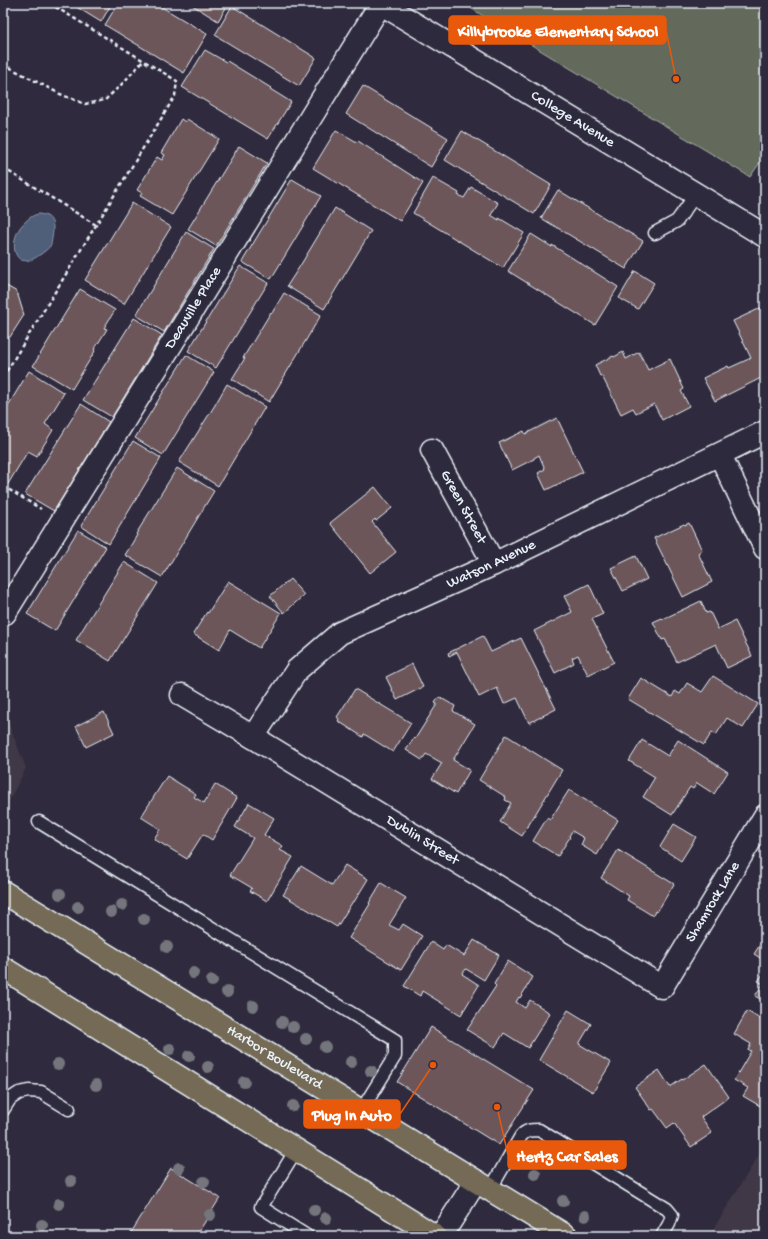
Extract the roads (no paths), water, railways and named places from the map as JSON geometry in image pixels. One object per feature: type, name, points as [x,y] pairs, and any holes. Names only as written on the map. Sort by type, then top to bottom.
[{"type":"main road","name":"Harbor Boulevard","points":[[3,892],[566,1236]]},
{"type":"main road","points":[[3,968],[435,1236]]},
{"type":"street","name":"College Avenue","points":[[380,3],[765,236]]},
{"type":"street","name":"Deauville Place","points":[[4,611],[204,291],[380,3]]},
{"type":"street","name":"Watson Avenue","points":[[253,737],[297,670],[340,633],[494,564],[765,432]]},
{"type":"street","name":"Green Street","points":[[432,450],[494,564]]},
{"type":"street","points":[[720,455],[765,548]]},
{"type":"street","name":"Dublin Street","points":[[182,695],[662,987]]},
{"type":"street","name":"Shamrock Lane","points":[[662,987],[765,816]]},
{"type":"street","points":[[441,1236],[483,1185]]},
{"type":"lane","points":[[655,233],[677,221],[696,194]]},
{"type":"lane","points":[[39,822],[395,1040],[395,1056],[361,1111]]},
{"type":"lane","points":[[3,1110],[10,1099],[19,1093],[30,1091],[41,1092],[69,1109]]},
{"type":"lane","points":[[483,1185],[525,1132],[539,1130],[667,1209],[672,1216],[662,1236]]},
{"type":"lane","points":[[296,1150],[261,1207],[307,1236]]},
{"type":"water","points":[[38,214],[49,217],[53,225],[51,245],[44,252],[31,260],[24,261],[15,253],[14,245],[16,237],[19,229],[25,222],[34,215]]},
{"type":"place","name":"Killybrooke Elementary School","points":[[676,79]]},
{"type":"place","name":"Plug In Auto","points":[[433,1065]]},
{"type":"place","name":"Hertz Car Sales","points":[[497,1107]]}]
